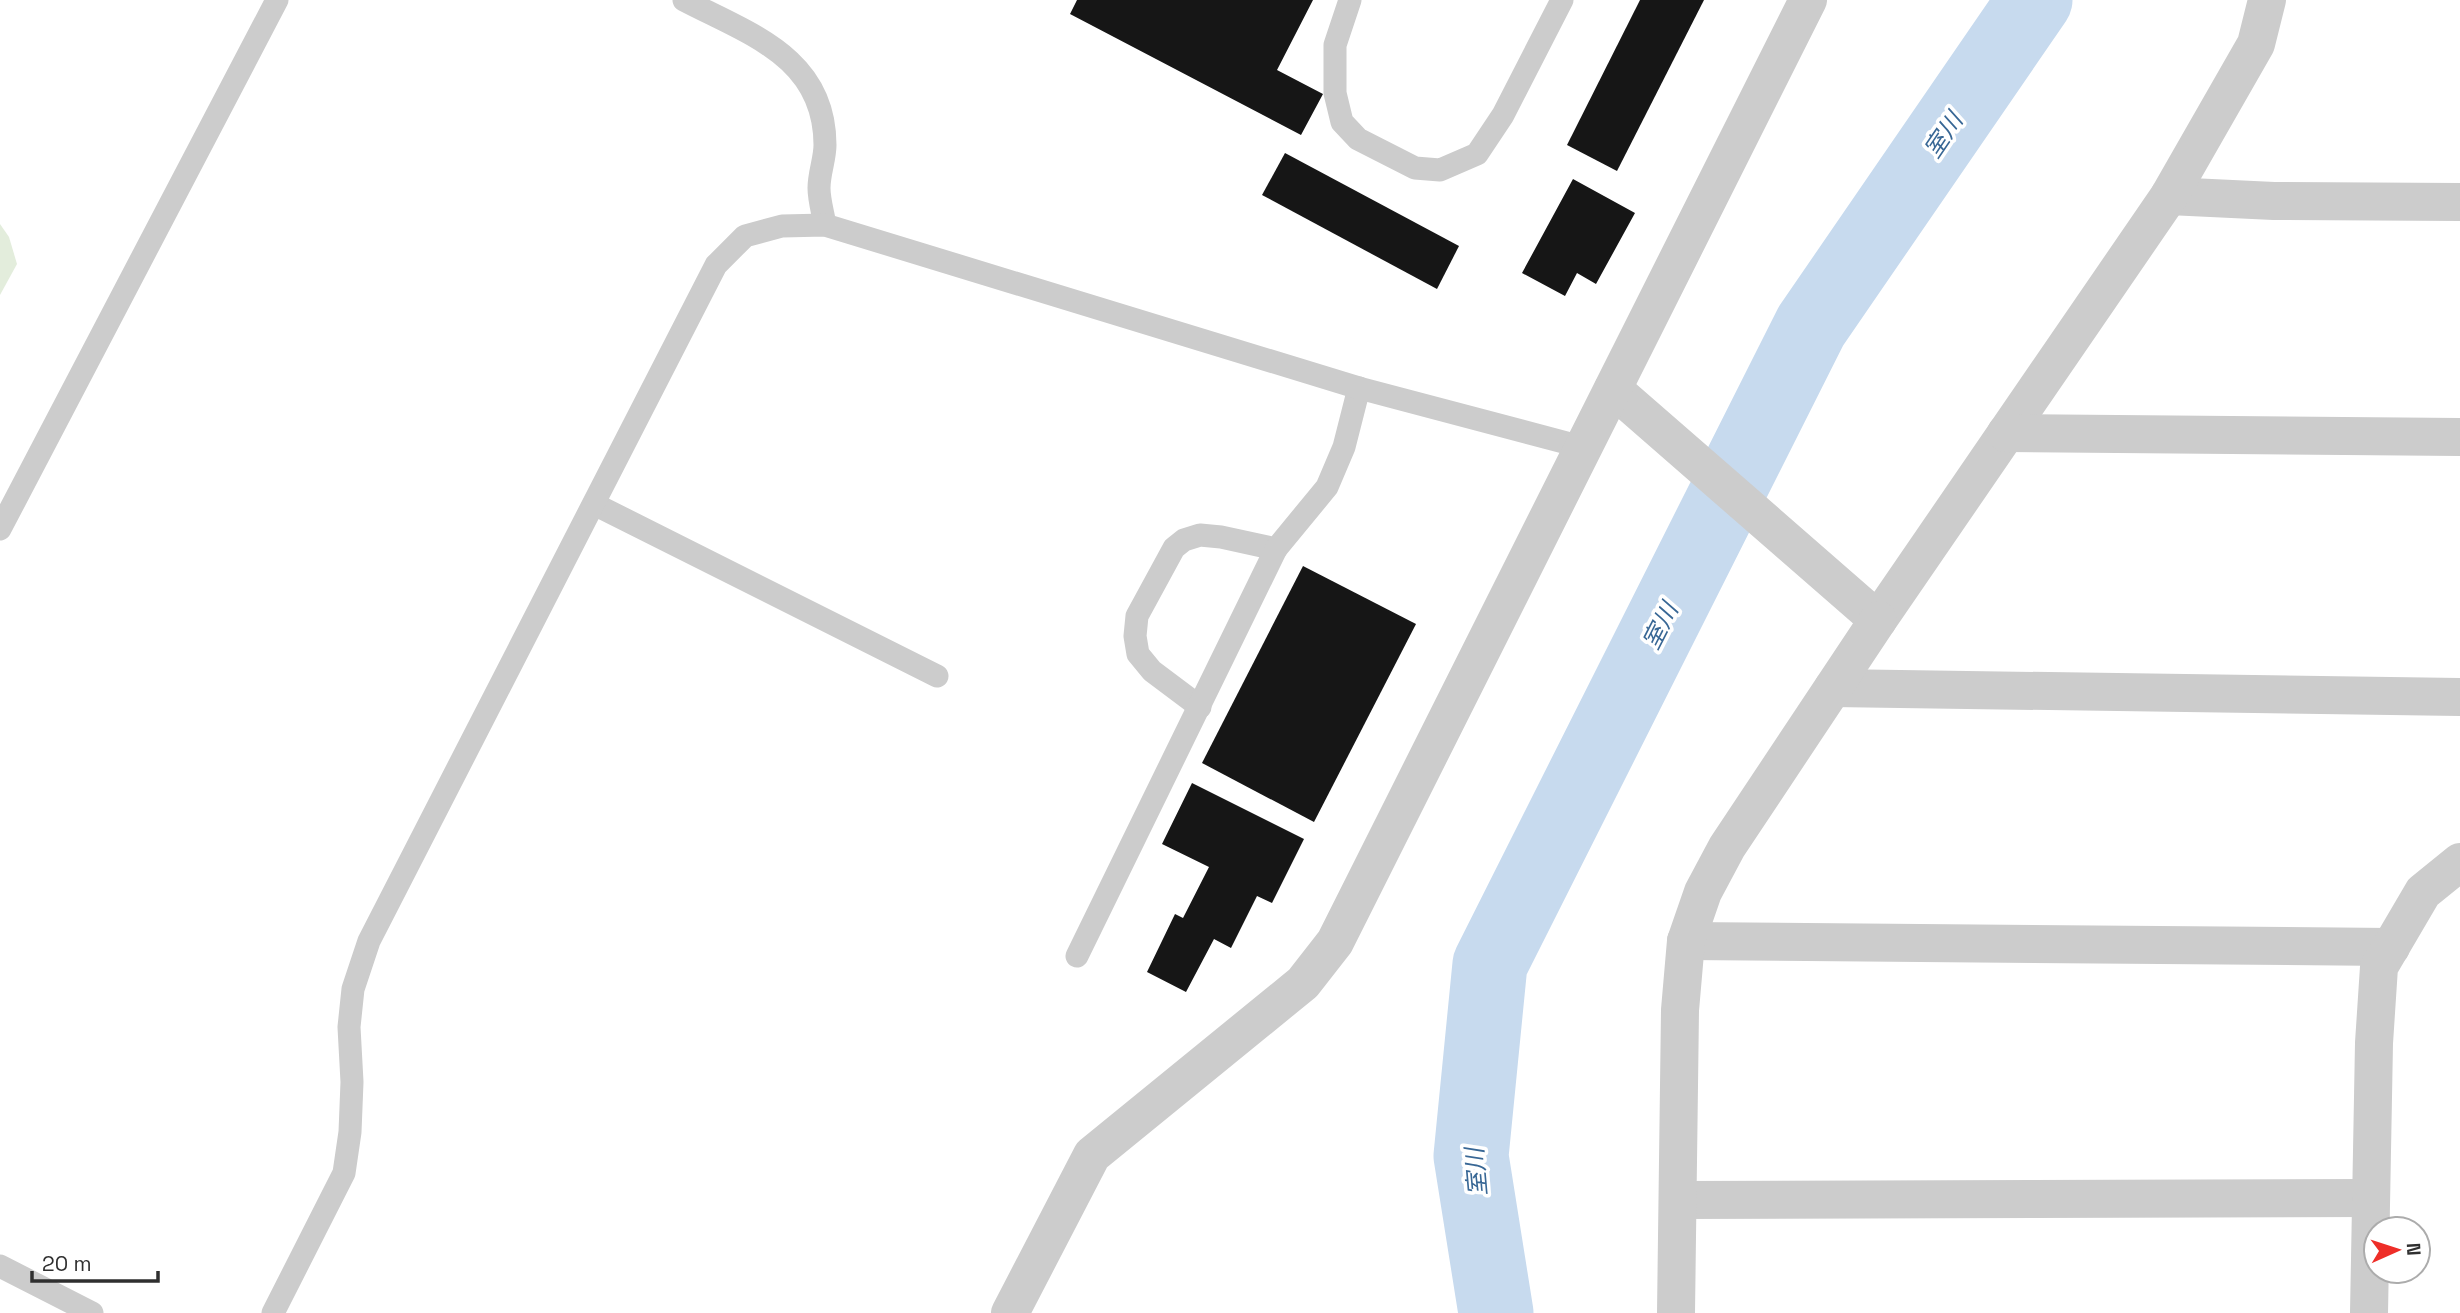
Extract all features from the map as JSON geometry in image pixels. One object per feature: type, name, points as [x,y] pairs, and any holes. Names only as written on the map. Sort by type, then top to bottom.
[{"type":"street","points":[[1010,1313],[1092,1154],[1303,983],[1335,942],[1808,0]]},
{"type":"street","points":[[1676,1313],[1680,1010],[1686,941],[1703,892],[1727,847],[1878,620],[2169,196],[2256,44],[2267,0]]},
{"type":"street","points":[[2169,196],[2274,201],[2460,202]]},
{"type":"street","points":[[1613,389],[1878,620]]},
{"type":"street","points":[[2006,433],[2460,437]]},
{"type":"street","points":[[1833,688],[2460,697]]},
{"type":"street","points":[[2370,1313],[2374,1043],[2379,967],[2423,892],[2460,862]]},
{"type":"street","points":[[1686,941],[2391,947]]},
{"type":"street","points":[[1678,1200],[2371,1198]]},
{"type":"lane","points":[[0,529],[277,0]]},
{"type":"lane","points":[[684,0],[775,47],[800,70],[820,105],[825,145],[819,188],[825,225]]},
{"type":"lane","points":[[1350,0],[1335,45],[1335,93],[1342,122],[1359,139],[1415,168],[1440,170],[1477,154],[1503,116],[1562,0]]},
{"type":"lane","points":[[273,1313],[344,1173],[350,1132],[352,1082],[349,1027],[353,989],[369,941],[716,265],[745,236],[782,226],[825,225],[1359,388],[1582,447]]},
{"type":"lane","points":[[1077,956],[1276,549],[1327,487],[1344,447],[1359,388]]},
{"type":"lane","points":[[594,504],[937,676]]},
{"type":"lane","points":[[1200,707],[1152,671],[1138,654],[1135,636],[1137,616],[1174,548],[1184,540],[1200,535],[1221,537],[1276,549]]},
{"type":"lane","points":[[0,1266],[92,1313]]},
{"type":"green space","points":[[0,224],[9,237],[17,264],[0,295]]},
{"type":"building","points":[[1077,0],[1313,0],[1277,70],[1323,94],[1301,135],[1070,14]]},
{"type":"building","points":[[1640,0],[1704,0],[1617,171],[1567,145]]},
{"type":"building","points":[[1285,153],[1459,246],[1437,289],[1262,195]]},
{"type":"building","points":[[1573,179],[1635,213],[1596,284],[1577,273],[1565,296],[1522,273]]},
{"type":"building","points":[[1303,566],[1416,624],[1314,822],[1202,763]]},
{"type":"building","points":[[1192,783],[1304,839],[1272,903],[1257,896],[1231,948],[1214,939],[1186,992],[1147,972],[1175,914],[1183,918],[1209,867],[1162,844]]},
{"type":"waterway","name":"室川","points":[[1496,1313],[1471,1156],[1490,964],[1811,326],[2035,0]]}]
